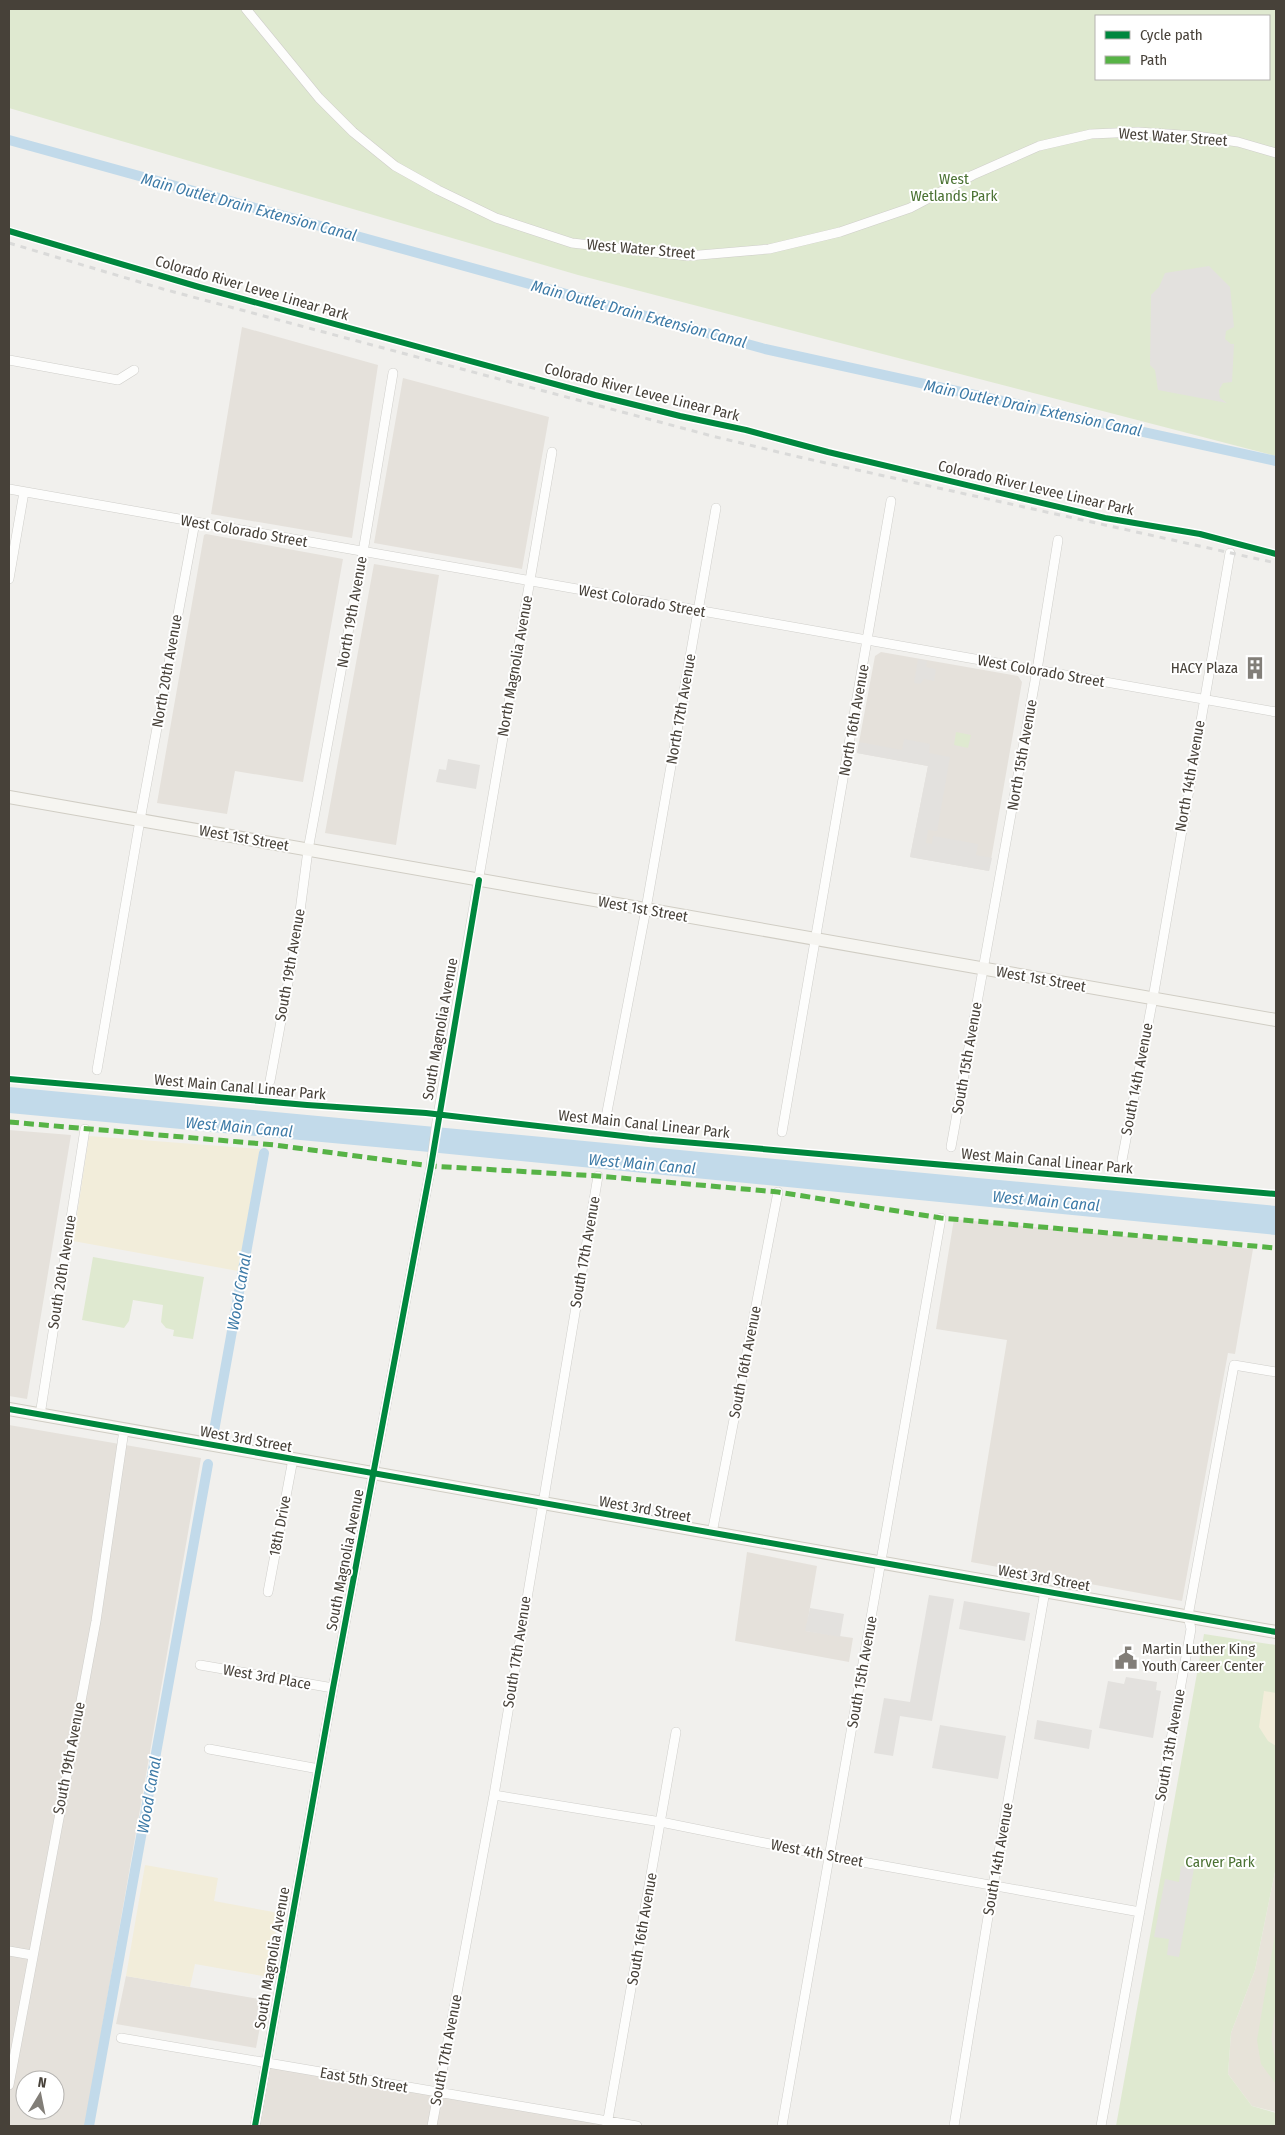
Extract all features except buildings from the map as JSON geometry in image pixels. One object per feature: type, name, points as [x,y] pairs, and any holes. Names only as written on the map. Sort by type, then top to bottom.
[{"type":"main road","name":"West 1st Street","points":[[9,797],[1276,1020]]},
{"type":"main road","name":"West 3rd Street","points":[[9,1409],[1276,1632]]},
{"type":"street","name":"West Water Street","points":[[246,9],[319,98],[353,132],[395,166],[438,190],[496,218],[572,242],[688,256],[769,249],[840,232],[910,208],[973,175],[1039,146],[1091,134],[1138,132],[1196,136],[1238,142],[1276,153]]},
{"type":"street","points":[[9,360],[118,380],[134,370]]},
{"type":"street","name":"North 19th Avenue","points":[[308,850],[363,552],[393,373]]},
{"type":"street","name":"North Magnolia Avenue","points":[[478,880],[552,452]]},
{"type":"street","name":"West Colorado Street","points":[[9,489],[1276,712]]},
{"type":"street","points":[[9,579],[24,492]]},
{"type":"street","name":"North 16th Avenue","points":[[814,939],[868,641],[891,501]]},
{"type":"street","name":"North 17th Avenue","points":[[646,909],[716,508]]},
{"type":"street","name":"North 20th Avenue","points":[[140,820],[195,522]]},
{"type":"street","name":"North 15th Avenue","points":[[983,968],[1037,670],[1058,540]]},
{"type":"street","name":"North 14th Avenue","points":[[1153,998],[1203,700],[1230,553]]},
{"type":"street","points":[[97,1070],[140,820]]},
{"type":"street","name":"South 19th Avenue","points":[[270,1081],[297,934],[308,850]]},
{"type":"street","name":"South Magnolia Avenue","points":[[255,2126],[333,1688],[433,1154],[478,880]]},
{"type":"street","points":[[606,1117],[646,909]]},
{"type":"street","points":[[782,1132],[814,939]]},
{"type":"street","name":"South 15th Avenue","points":[[951,1147],[983,968]]},
{"type":"street","name":"South 14th Avenue","points":[[1122,1160],[1153,998]]},
{"type":"street","name":"South 20th Avenue","points":[[40,1415],[85,1129]]},
{"type":"street","name":"South 17th Avenue","points":[[432,2126],[494,1795],[598,1176]]},
{"type":"street","name":"South 16th Avenue","points":[[712,1533],[778,1192]]},
{"type":"street","name":"South 15th Avenue","points":[[782,2126],[941,1218]]},
{"type":"street","name":"South 13th Avenue","points":[[1102,2126],[1190,1629],[1188,1616],[1234,1365],[1276,1372]]},
{"type":"street","name":"South 19th Avenue","points":[[9,2084],[96,1621],[124,1430]]},
{"type":"street","name":"18th Drive","points":[[268,1592],[293,1459]]},
{"type":"street","name":"South 14th Avenue","points":[[954,2126],[993,1886],[1045,1592]]},
{"type":"street","name":"West 3rd Place","points":[[200,1665],[333,1688]]},
{"type":"street","name":"South 16th Avenue","points":[[607,2124],[676,1732]]},
{"type":"street","points":[[209,1749],[320,1769]]},
{"type":"street","name":"West 4th Street","points":[[494,1795],[661,1822],[829,1856],[1140,1912]]},
{"type":"street","points":[[9,1951],[32,1955]]},
{"type":"street","name":"East 5th Street","points":[[121,2038],[438,2092],[607,2124],[637,2126]]},
{"type":"shaded area","points":[[1209,266],[1230,287],[1234,327],[1226,331],[1225,339],[1234,344],[1232,382],[1223,383],[1219,390],[1220,398],[1227,403],[1158,390],[1155,370],[1150,365],[1151,295],[1159,287],[1165,273]]},
{"type":"shaded area","points":[[242,327],[378,365],[352,538],[211,514]]},
{"type":"shaded area","points":[[403,378],[549,417],[522,569],[374,543]]},
{"type":"shaded area","points":[[204,535],[343,559],[303,782],[235,771],[227,814],[157,803]]},
{"type":"shaded area","points":[[374,564],[439,575],[396,845],[325,833]]},
{"type":"shaded area","points":[[881,652],[1018,676],[1022,682],[989,871],[910,857],[928,766],[857,753],[875,656]]},
{"type":"shaded area","points":[[918,659],[927,661],[926,667],[936,669],[934,681],[924,679],[920,684],[914,683]]},
{"type":"shaded area","points":[[904,739],[930,744],[929,753],[950,757],[937,831],[928,830],[926,843],[932,844],[933,836],[978,844],[976,855],[992,858],[989,871],[910,857],[928,766],[857,753],[859,742],[902,750]]},
{"type":"shaded area","points":[[448,759],[480,765],[476,789],[436,782],[439,769],[446,770]]},
{"type":"shaded area","points":[[9,1130],[71,1135],[27,1399],[9,1396]]},
{"type":"shaded area","points":[[954,1219],[1253,1249],[1235,1354],[1228,1353],[1182,1601],[971,1562],[1007,1340],[936,1329]]},
{"type":"shaded area","points":[[9,1425],[201,1458],[85,2126],[9,2126]]},
{"type":"shaded area","points":[[747,1552],[817,1566],[806,1631],[853,1638],[849,1662],[735,1641]]},
{"type":"shaded area","points":[[929,1595],[954,1599],[932,1721],[900,1716],[893,1756],[874,1753],[884,1698],[910,1702]]},
{"type":"shaded area","points":[[964,1601],[1030,1613],[1025,1641],[959,1629]]},
{"type":"shaded area","points":[[810,1608],[844,1614],[840,1637],[805,1631]]},
{"type":"shaded area","points":[[1126,1677],[1157,1682],[1156,1690],[1161,1691],[1153,1738],[1099,1728],[1108,1681],[1124,1684]]},
{"type":"shaded area","points":[[1037,1720],[1092,1730],[1089,1749],[1034,1739]]},
{"type":"shaded area","points":[[940,1725],[1006,1736],[998,1779],[932,1768]]},
{"type":"shaded area","points":[[1181,1866],[1194,1868],[1179,1957],[1167,1955],[1169,1939],[1154,1937],[1165,1879],[1179,1882]]},
{"type":"shaded area","points":[[1276,1867],[1276,2112],[1252,2106],[1228,2074],[1231,2033],[1255,1970]]},
{"type":"shaded area","points":[[126,1976],[265,2000],[256,2048],[116,2024]]},
{"type":"shaded area","points":[[266,2063],[643,2126],[255,2126]]},
{"type":"green space","name":"West Wetlands Park","points":[[9,9],[1276,9],[1276,456],[578,275],[9,108]]},
{"type":"green space","points":[[956,732],[971,735],[968,748],[954,745]]},
{"type":"green space","points":[[93,1257],[204,1277],[193,1339],[173,1336],[174,1330],[166,1328],[161,1322],[163,1305],[133,1300],[129,1321],[124,1328],[82,1320]]},
{"type":"green space","name":"Carver Park","points":[[1204,1634],[1276,1645],[1276,1867],[1255,1970],[1231,2033],[1228,2074],[1252,2106],[1276,2113],[1276,2126],[1116,2126]]},
{"type":"green space","points":[[1276,1928],[1276,2005],[1271,2039],[1276,2063],[1276,2084],[1261,2064],[1257,2040]]},
{"type":"sand","points":[[89,1136],[260,1149],[238,1271],[73,1241]]},
{"type":"sand","points":[[1264,1691],[1276,1693],[1276,1746],[1268,1741],[1259,1727]]},
{"type":"sand","points":[[145,1865],[218,1878],[214,1901],[279,1913],[268,1977],[195,1964],[190,1987],[126,1976]]},
{"type":"water","name":"West Main Canal","points":[[9,1087],[1276,1206],[1276,1235],[9,1113]]},
{"type":"waterway","name":"Main Outlet Drain Extension Canal","points":[[9,140],[765,349],[1276,461]]},
{"type":"waterway","name":"Wood Canal","points":[[214,1431],[264,1153]]},
{"type":"waterway","name":"Wood Canal","points":[[89,2126],[208,1464]]},
{"type":"railway","points":[[9,243],[163,289],[712,436],[1276,563]]},
{"type":"marked path","points":[[9,1122],[275,1145],[431,1166],[598,1176],[778,1192],[941,1218],[1276,1248]]},
{"type":"cycle path","name":"Colorado River Levee Linear Park","points":[[9,231],[199,287],[595,395],[1105,518],[1200,534],[1276,554]]},
{"type":"cycle path","points":[[255,2126],[333,1688],[431,1166],[479,880]]},
{"type":"cycle path","name":"West Main Canal Linear Park","points":[[9,1079],[307,1105],[426,1113],[649,1139],[1276,1194]]},
{"type":"cycle path","points":[[9,1409],[1276,1632]]},
{"type":"place","name":"HACY Plaza","points":[[1255,668]]},
{"type":"place","name":"Martin Luther King Youth Career Center","points":[[1126,1658]]}]
